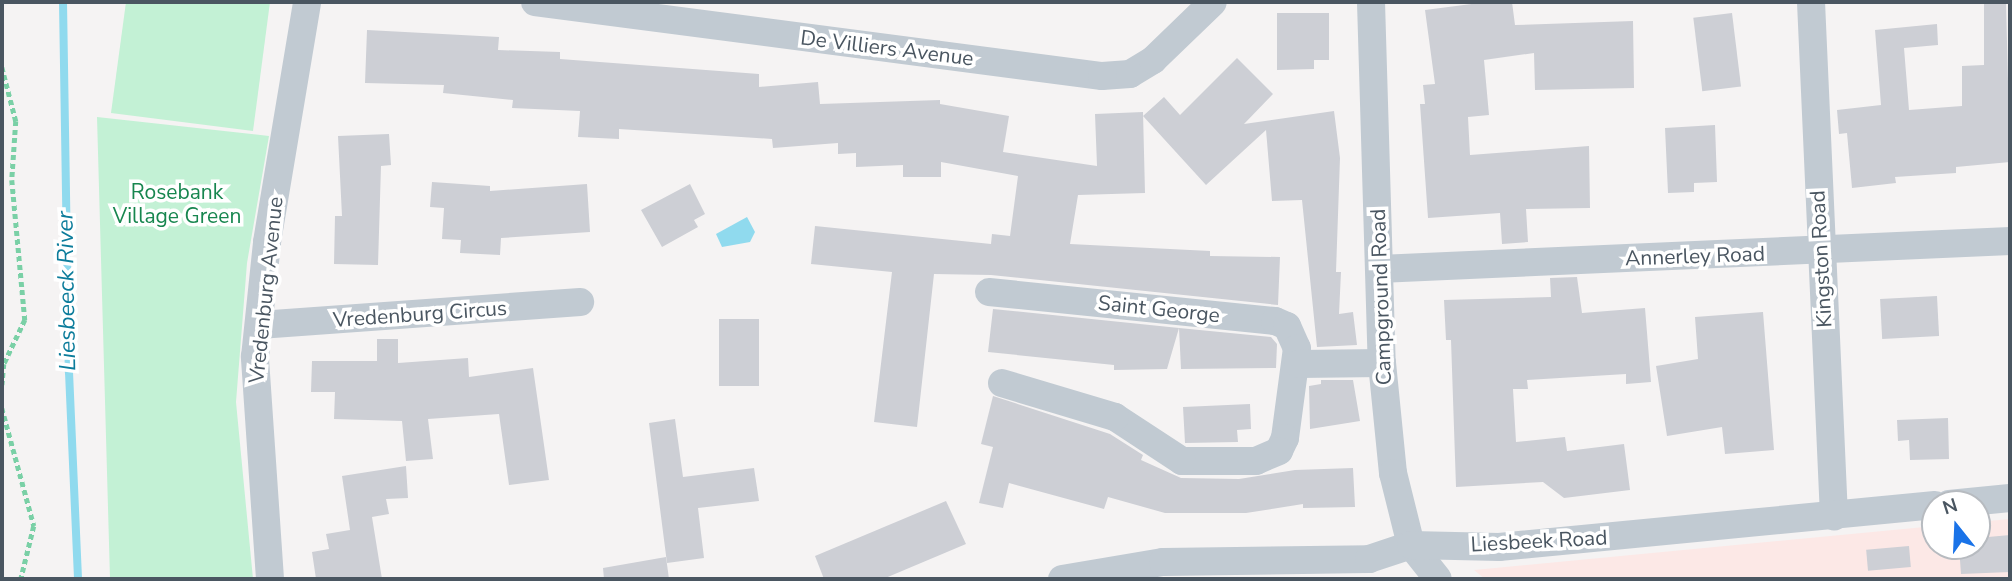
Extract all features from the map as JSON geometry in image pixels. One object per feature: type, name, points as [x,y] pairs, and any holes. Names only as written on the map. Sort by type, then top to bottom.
[{"type":"street","name":"Vredenburg Avenue","points":[[270,579],[255,394],[259,325],[268,242],[307,2]]},
{"type":"street","name":"De Villiers Avenue","points":[[535,2],[1102,76],[1130,74],[1153,60],[1213,2]]},
{"type":"street","name":"Campground Road","points":[[1371,2],[1382,363],[1394,482],[1411,545],[1438,579]]},
{"type":"street","name":"Kingston Road","points":[[1811,2],[1820,251],[1834,516]]},
{"type":"street","name":"Annerley Road","points":[[1379,269],[2010,241]]},
{"type":"street","name":"Saint George","points":[[989,292],[1275,321],[1294,337],[1298,364],[1285,438],[1279,451],[1256,461],[1182,461],[1115,417],[1002,383]]},
{"type":"street","name":"Vredenburg Circus","points":[[259,325],[580,302]]},
{"type":"street","points":[[1298,364],[1382,363]]},
{"type":"street","points":[[1991,500],[2010,498]]},
{"type":"street","name":"Liesbeek Road","points":[[1062,579],[1163,562],[1387,567],[1411,545],[1499,547],[1921,507]]},
{"type":"path","points":[[2,67],[16,121],[12,180],[25,320],[4,364],[2,386]]},
{"type":"path","points":[[2,408],[34,526],[21,579]]},
{"type":"shaded area","points":[[2010,519],[2010,579],[1485,579],[1474,570],[1921,527],[1921,560],[1991,560],[1991,521]]},
{"type":"green space","points":[[126,2],[270,2],[253,131],[111,113]]},
{"type":"green space","name":"Rosebank Village Green","points":[[97,117],[269,136],[247,263],[236,402],[253,579],[110,579]]},
{"type":"water","points":[[747,217],[755,232],[750,242],[722,247],[716,234]]},
{"type":"building","points":[[1487,2],[1512,2],[1515,25],[1633,21],[1634,88],[1535,90],[1534,53],[1484,60],[1489,115],[1468,117],[1470,155],[1589,146],[1590,208],[1526,209],[1528,242],[1502,244],[1500,213],[1428,218],[1420,104],[1425,104],[1423,85],[1435,84],[1425,10]]},
{"type":"building","points":[[1984,2],[2006,2],[2010,162],[1956,167],[1956,173],[1895,177],[1896,183],[1852,188],[1847,133],[1839,134],[1837,110],[1881,105],[1875,30],[1937,24],[1938,45],[1904,48],[1909,110],[1962,106],[1962,66],[1984,65]]},
{"type":"building","points":[[1277,13],[1329,13],[1329,60],[1314,60],[1314,69],[1277,70]]},
{"type":"building","points":[[1732,13],[1741,86],[1702,91],[1693,18]]},
{"type":"building","points":[[367,30],[499,37],[498,50],[560,52],[560,59],[759,74],[759,87],[818,82],[820,104],[940,100],[940,104],[1009,116],[1003,152],[1097,166],[1095,114],[1143,112],[1145,193],[1078,195],[1070,244],[1210,251],[1210,256],[1280,257],[1278,305],[991,275],[934,274],[917,427],[874,422],[892,272],[811,264],[815,226],[991,244],[992,234],[1010,236],[1018,176],[941,162],[941,177],[903,177],[903,165],[856,167],[856,153],[838,154],[838,143],[773,148],[772,139],[619,129],[619,139],[578,137],[580,111],[512,108],[513,100],[443,93],[444,85],[365,83]]},
{"type":"building","points":[[1237,58],[1273,94],[1244,124],[1334,111],[1340,158],[1336,272],[1341,272],[1339,314],[1353,312],[1357,345],[1317,347],[1302,200],[1272,201],[1266,130],[1206,185],[1143,116],[1164,97],[1180,115]]},
{"type":"building","points":[[1715,125],[1717,182],[1694,183],[1694,192],[1668,193],[1665,128]]},
{"type":"building","points":[[389,134],[391,165],[381,166],[378,265],[334,264],[335,216],[342,216],[338,136]]},
{"type":"building","points":[[432,182],[490,186],[490,191],[587,184],[590,232],[501,238],[500,255],[460,253],[461,240],[442,239],[444,208],[430,207]]},
{"type":"building","points":[[690,184],[705,214],[694,220],[698,227],[662,247],[641,210]]},
{"type":"building","points":[[1577,277],[1582,313],[1645,308],[1651,382],[1626,384],[1626,374],[1527,380],[1528,389],[1513,389],[1516,442],[1565,437],[1567,451],[1624,444],[1630,490],[1564,498],[1543,482],[1456,487],[1451,340],[1446,340],[1444,300],[1551,297],[1550,278]]},
{"type":"building","points":[[1937,296],[1939,336],[1882,339],[1880,299]]},
{"type":"building","points":[[993,309],[1179,328],[1167,369],[1114,370],[1114,365],[988,352]]},
{"type":"building","points":[[1763,312],[1774,450],[1725,454],[1722,427],[1667,436],[1656,366],[1698,359],[1695,317]]},
{"type":"building","points":[[719,319],[759,319],[759,386],[719,386]]},
{"type":"building","points":[[1179,328],[1271,337],[1277,344],[1276,368],[1181,369]]},
{"type":"building","points":[[377,339],[398,339],[398,363],[468,358],[469,377],[533,368],[549,480],[509,485],[499,414],[428,419],[433,459],[406,461],[402,421],[334,419],[335,392],[311,392],[312,361],[377,361]]},
{"type":"building","points":[[1321,380],[1353,380],[1360,421],[1310,429],[1309,386],[1321,384]]},
{"type":"building","points":[[993,396],[1110,434],[1143,455],[1141,460],[1181,478],[1239,479],[1295,470],[1353,468],[1355,507],[1303,508],[1303,504],[1246,513],[1165,513],[1108,497],[1104,509],[1009,483],[1003,508],[979,503],[993,447],[981,444]]},
{"type":"building","points":[[1250,404],[1251,429],[1237,430],[1238,442],[1185,443],[1183,407]]},
{"type":"building","points":[[1948,418],[1949,459],[1910,460],[1909,440],[1898,441],[1897,420]]},
{"type":"building","points":[[675,419],[683,477],[754,468],[759,501],[698,508],[704,558],[667,563],[649,423]]},
{"type":"building","points":[[406,466],[408,498],[386,499],[389,514],[372,517],[382,579],[316,579],[312,552],[329,549],[326,534],[350,530],[342,476]]},
{"type":"building","points":[[946,501],[966,544],[883,579],[824,579],[815,556]]},
{"type":"building","points":[[2010,535],[2010,572],[1961,574],[1960,560],[1991,560],[1991,537]]},
{"type":"building","points":[[1909,546],[1911,567],[1868,571],[1866,550]]},
{"type":"building","points":[[666,557],[669,579],[604,579],[603,568]]},
{"type":"waterway","name":"Liesbeeck River","points":[[63,2],[69,372],[78,579]]}]
